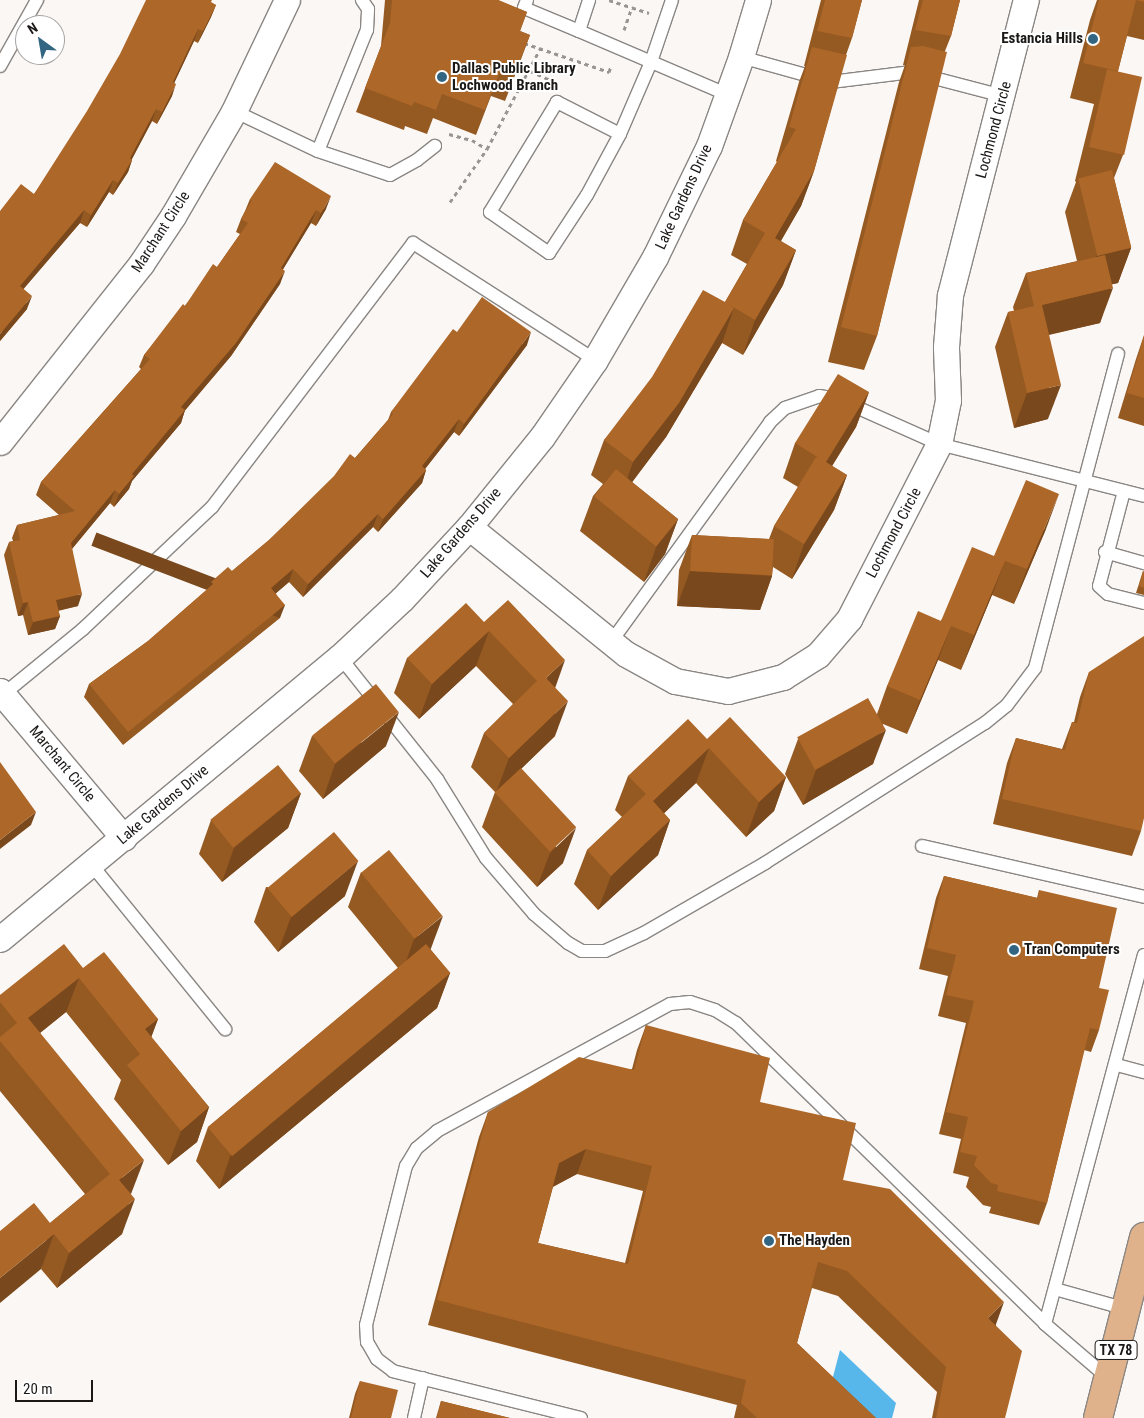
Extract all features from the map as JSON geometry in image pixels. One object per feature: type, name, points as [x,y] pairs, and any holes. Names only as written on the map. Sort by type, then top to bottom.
[{"type":"main road","name":"TX 78","points":[[1098,1418],[1126,1308],[1138,1284],[1144,1237]]},
{"type":"street","name":"Marchant Circle","points":[[0,442],[141,264],[174,216],[234,111],[286,0]]},
{"type":"street","name":"Lake Gardens Drive","points":[[0,939],[340,657],[402,599],[469,527],[542,437],[595,360],[656,257],[709,146],[742,57],[758,0]]},
{"type":"street","name":"Lochmond Circle","points":[[469,527],[626,654],[684,682],[728,691],[782,677],[818,655],[849,619],[939,444],[948,400],[946,347],[950,294],[1003,96],[1026,0]]},
{"type":"street","name":"Marchant Circle","points":[[1,694],[124,838]]},
{"type":"lane","points":[[0,66],[37,0]]},
{"type":"lane","points":[[318,151],[368,30],[368,9],[362,0]]},
{"type":"lane","points":[[527,0],[524,8],[728,95]]},
{"type":"lane","points":[[578,31],[590,0]]},
{"type":"lane","points":[[620,134],[557,102],[490,212],[549,253],[587,195],[620,134],[651,62],[672,0]]},
{"type":"lane","points":[[742,57],[831,82],[911,72],[1003,96]]},
{"type":"lane","points":[[234,111],[318,151],[390,175],[417,160],[435,146]]},
{"type":"lane","points":[[1,694],[83,629],[212,506],[414,242],[595,360]]},
{"type":"lane","points":[[340,657],[437,779],[486,858],[534,914],[568,943],[582,951],[605,951],[644,933],[773,858],[985,723],[1007,705],[1035,668],[1118,354]]},
{"type":"lane","points":[[611,642],[770,422],[785,408],[819,396],[838,399],[939,444],[1144,496]]},
{"type":"lane","points":[[1124,491],[1105,552],[1099,586],[1108,594],[1144,603]]},
{"type":"lane","points":[[1105,552],[1144,563]]},
{"type":"lane","points":[[922,846],[1144,897]]},
{"type":"lane","points":[[91,864],[225,1029]]},
{"type":"lane","points":[[1045,1324],[1117,1065],[1144,955]]},
{"type":"lane","points":[[581,1418],[552,1414],[393,1371],[377,1359],[368,1342],[366,1324],[406,1166],[418,1148],[437,1131],[670,1004],[690,1002],[715,1010],[736,1023],[1045,1324],[1108,1378]]},
{"type":"lane","points":[[1117,1065],[1144,1072]]},
{"type":"lane","points":[[1055,1289],[1126,1308]]},
{"type":"lane","points":[[414,1418],[423,1378]]},
{"type":"path","points":[[609,0],[666,18]]},
{"type":"path","points":[[450,202],[487,149],[530,71],[541,47]]},
{"type":"path","points":[[530,71],[565,86]]},
{"type":"path","points":[[466,138],[487,149]]},
{"type":"water","points":[[840,1350],[896,1403],[892,1418],[851,1418],[828,1396]]},
{"type":"building","points":[[146,0],[212,0],[211,2],[216,5],[203,31],[198,29],[173,82],[176,84],[162,112],[156,109],[130,158],[132,160],[118,183],[113,180],[91,215],[84,210],[20,286],[32,296],[0,334],[0,211],[21,184],[34,194],[87,111],[120,54]]},
{"type":"building","name":"Dallas Public Library Lochwood Branch","points":[[392,0],[498,0],[527,12],[520,31],[530,35],[514,76],[500,71],[485,110],[442,94],[436,110],[414,102],[412,106],[365,88],[390,23]]},
{"type":"building","points":[[825,0],[862,0],[852,38],[817,31]]},
{"type":"building","points":[[923,0],[960,0],[951,36],[915,30]]},
{"type":"building","points":[[1099,0],[1136,0],[1118,71],[1083,63]]},
{"type":"building","points":[[923,46],[947,52],[877,336],[841,327],[911,47]]},
{"type":"building","points":[[812,47],[847,55],[814,171],[775,238],[796,250],[755,320],[728,304],[734,308],[679,403],[633,462],[604,440],[652,377],[703,290],[725,302],[765,233],[743,220],[796,129],[789,127]]},
{"type":"building","points":[[1107,69],[1142,77],[1124,155],[1089,147]]},
{"type":"building","points":[[275,162],[331,196],[321,213],[316,210],[281,268],[285,271],[236,343],[181,407],[185,410],[132,474],[134,476],[119,494],[115,490],[71,543],[82,594],[56,600],[60,616],[33,622],[28,602],[23,603],[9,542],[20,540],[17,525],[75,511],[41,482],[150,359],[144,355],[183,304],[185,306],[213,264],[217,267],[248,223],[241,219],[252,200],[250,199]]},
{"type":"building","points":[[1112,170],[1131,248],[1097,256],[1078,178]]},
{"type":"building","points":[[1105,255],[1113,288],[1042,305],[1061,385],[1027,393],[1008,312],[1034,306],[1026,273]]},
{"type":"building","points":[[482,297],[531,332],[464,424],[459,419],[422,466],[426,470],[383,519],[378,514],[308,584],[293,569],[271,588],[285,605],[128,732],[89,684],[148,641],[213,584],[211,582],[228,567],[232,571],[269,540],[334,476],[350,454],[355,458],[393,414],[391,412],[453,329],[457,332]]},
{"type":"building","points":[[1144,336],[1144,398],[1127,393]]},
{"type":"building","points":[[838,374],[869,392],[826,462],[847,475],[804,544],[774,526],[816,457],[819,458],[795,443]]},
{"type":"building","points":[[616,469],[678,519],[656,547],[594,496]]},
{"type":"building","points":[[1026,480],[1059,494],[1027,569],[1005,561],[974,635],[951,626],[920,700],[887,686],[918,611],[941,621],[972,547],[994,556]]},
{"type":"building","points":[[692,535],[774,539],[772,575],[690,571]]},
{"type":"building","points":[[1144,572],[1144,588],[1139,586]]},
{"type":"building","points":[[508,600],[565,660],[546,678],[568,701],[509,758],[484,733],[537,681],[489,631],[432,684],[407,658],[466,603],[484,622]]},
{"type":"building","points":[[1144,636],[1144,818],[1141,831],[1002,799],[1016,738],[1065,750],[1072,722],[1077,723],[1089,672]]},
{"type":"building","points":[[376,684],[399,712],[335,764],[312,736]]},
{"type":"building","points":[[868,698],[886,730],[815,770],[797,737]]},
{"type":"building","points":[[730,717],[786,777],[759,802],[709,748],[653,801],[670,820],[611,876],[587,850],[646,794],[628,776],[688,719],[707,739]]},
{"type":"building","points":[[0,762],[36,812],[0,840]]},
{"type":"building","points":[[278,765],[301,793],[233,848],[210,820]]},
{"type":"building","points":[[521,768],[576,827],[550,852],[495,793]]},
{"type":"building","points":[[334,832],[358,861],[292,917],[267,888]]},
{"type":"building","points":[[389,850],[442,916],[415,939],[361,873]]},
{"type":"building","points":[[944,876],[1038,898],[1039,890],[1117,908],[1099,988],[1109,990],[1099,1030],[1090,1028],[1047,1203],[997,1191],[998,1185],[991,1183],[974,1165],[977,1156],[960,1152],[968,1117],[946,1112],[974,1001],[946,995],[956,955],[927,948]]},
{"type":"building","points":[[64,944],[83,968],[104,952],[158,1019],[145,1029],[209,1107],[181,1131],[127,1065],[140,1054],[79,978],[28,1018],[144,1160],[119,1180],[135,1199],[69,1253],[54,1234],[0,1278],[0,1231],[34,1203],[50,1223],[110,1174],[0,1041],[0,1037],[17,1023],[0,1002],[0,995]]},
{"type":"building","points":[[426,944],[450,973],[232,1156],[208,1127]]},
{"type":"building","name":"The Hayden","points":[[646,1025],[770,1058],[760,1102],[856,1123],[843,1180],[890,1189],[1004,1302],[988,1318],[1022,1351],[1005,1418],[936,1418],[946,1367],[847,1271],[818,1262],[797,1343],[876,1418],[757,1418],[741,1403],[746,1380],[437,1300],[488,1112],[579,1057],[634,1070]],"holes":[[[586,1149],[652,1166],[628,1264],[538,1243],[559,1163]]]},
{"type":"building","points":[[360,1381],[398,1390],[391,1418],[351,1418]]},
{"type":"building","points":[[441,1401],[510,1418],[437,1418]]},
{"type":"place","name":"Estancia Hills","points":[[1093,39]]},
{"type":"place","name":"Dallas Public Library Lochwood Branch","points":[[442,77]]},
{"type":"place","name":"Tran Computers","points":[[1014,950]]},
{"type":"place","name":"The Hayden","points":[[769,1241]]}]
